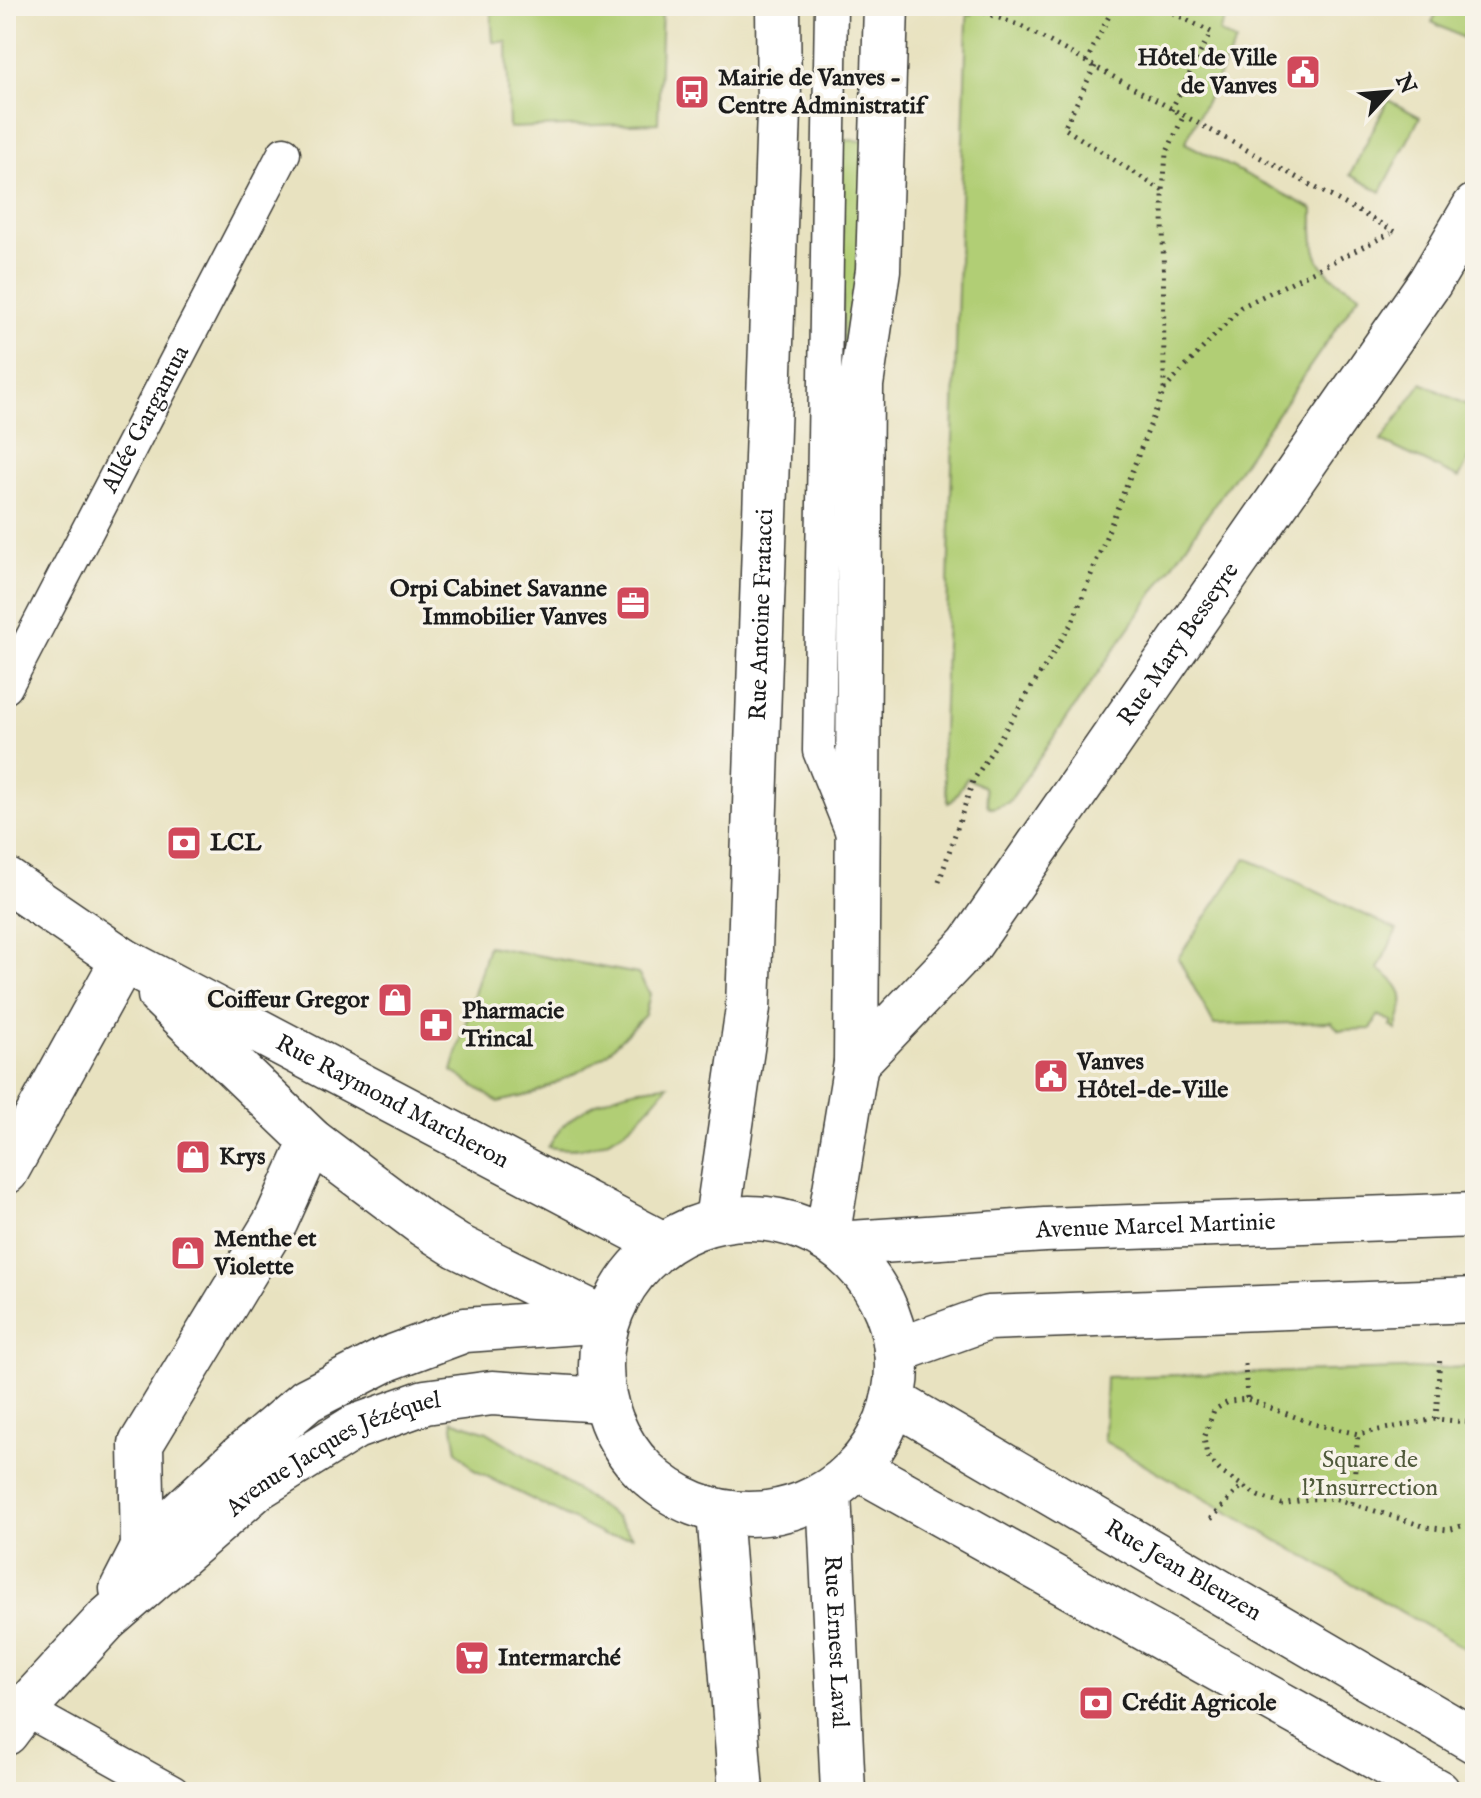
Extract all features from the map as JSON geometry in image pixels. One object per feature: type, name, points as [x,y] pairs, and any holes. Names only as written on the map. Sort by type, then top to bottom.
[{"type":"main road","name":"Rue Antoine Fratacci","points":[[717,1220],[748,1008],[778,127],[778,6]]},
{"type":"main road","points":[[831,1241],[856,1063],[861,385],[878,270],[886,6]]},
{"type":"main road","name":"Rue Mary Besseyre","points":[[856,1063],[970,944],[1430,282],[1475,206]]},
{"type":"main road","name":"Rue Raymond Marcheron","points":[[6,880],[123,960],[663,1244]]},
{"type":"main road","points":[[6,1172],[123,960]]},
{"type":"main road","name":"Rue Raymond Marcheron","points":[[123,960],[312,1141],[457,1246],[607,1320]]},
{"type":"main road","name":"Avenue Jacques Jézéquel","points":[[143,1548],[141,1444],[276,1221],[312,1141]]},
{"type":"main road","name":"Avenue Marcel Martinie","points":[[831,1241],[1475,1215]]},
{"type":"main road","points":[[768,1218],[796,1224],[831,1241],[860,1267],[878,1293],[894,1335],[897,1380],[893,1401],[879,1435],[844,1480],[777,1512],[719,1512],[684,1500],[653,1481],[628,1454],[611,1427],[600,1378],[607,1320],[644,1259],[687,1230],[717,1220],[768,1218]]},
{"type":"main road","points":[[896,1351],[988,1318],[1475,1300]]},
{"type":"main road","name":"Avenue Jacques Jézéquel","points":[[106,1620],[143,1548],[239,1458],[307,1400],[387,1359],[465,1330],[607,1320]]},
{"type":"main road","name":"Avenue Jacques Jézéquel","points":[[15,1721],[106,1620],[257,1488],[355,1427],[425,1402],[492,1393],[604,1400]]},
{"type":"main road","name":"Rue Jean Bleuzen","points":[[893,1401],[1475,1741]]},
{"type":"main road","points":[[844,1480],[1438,1792]]},
{"type":"main road","name":"Rue Ernest Laval","points":[[843,1792],[844,1480]]},
{"type":"main road","points":[[719,1512],[741,1792]]},
{"type":"lane","points":[[831,6],[819,751],[858,847]]},
{"type":"lane","name":"Allée Gargantua","points":[[6,687],[284,153]]},
{"type":"lane","points":[[15,1721],[173,1792]]},
{"type":"path","points":[[1086,62],[1114,6]]},
{"type":"path","points":[[1159,6],[1211,32],[1171,110]]},
{"type":"path","points":[[938,886],[973,781],[1072,623],[1164,390],[1241,307],[1395,231],[1021,26],[969,7]]},
{"type":"path","points":[[1095,66],[1064,128],[1163,191]]},
{"type":"path","points":[[1164,390],[1163,191],[1166,154],[1183,117]]},
{"type":"path","points":[[1244,1356],[1247,1399]]},
{"type":"path","points":[[1436,1419],[1440,1369]]},
{"type":"path","points":[[1475,1423],[1436,1419],[1358,1434],[1314,1424],[1247,1399],[1230,1401],[1214,1410],[1204,1438],[1207,1456],[1221,1472],[1258,1496],[1282,1504],[1334,1498],[1426,1527],[1448,1530],[1468,1524],[1475,1517]]},
{"type":"path","points":[[1352,1503],[1358,1434]]},
{"type":"path","points":[[1211,1519],[1242,1486]]},
{"type":"green space","points":[[502,6],[662,6],[658,123],[509,128],[507,42],[493,42],[491,12],[502,12]]},
{"type":"green space","points":[[973,6],[1232,6],[1219,32],[1236,42],[1185,143],[1313,209],[1314,240],[1320,261],[1334,278],[1360,294],[1009,802],[993,808],[988,806],[984,787],[967,778],[948,803],[942,762],[967,22]]},
{"type":"green space","points":[[1440,6],[1475,6],[1475,15],[1463,38],[1432,22]]},
{"type":"green space","points":[[1388,100],[1420,117],[1381,192],[1350,175]]},
{"type":"green space","points":[[843,140],[867,141],[865,278],[842,381]]},
{"type":"green space","points":[[1422,383],[1475,409],[1475,451],[1459,478],[1381,441]]},
{"type":"green space","points":[[1246,858],[1397,930],[1378,969],[1394,982],[1402,995],[1396,1030],[1391,1026],[1393,1022],[1378,1015],[1371,1029],[1339,1030],[1331,1022],[1214,1025],[1178,958]]},
{"type":"green space","points":[[488,946],[638,974],[650,994],[645,1015],[606,1054],[580,1071],[533,1094],[498,1102],[452,1071]]},
{"type":"green space","points":[[668,1085],[631,1125],[603,1143],[568,1149],[548,1147],[564,1124],[589,1107],[641,1088]]},
{"type":"green space","name":"Square de l'Insurrection","points":[[1475,1367],[1475,1654],[1104,1441],[1106,1377]]},
{"type":"green space","points":[[452,1420],[487,1432],[523,1454],[617,1518],[632,1536],[605,1536],[474,1470],[457,1451]]},
{"type":"place","name":"Hôtel de Ville de Vanves","points":[[1303,72]]},
{"type":"place","name":"Mairie de Vanves - Centre Administratif","points":[[692,92]]},
{"type":"place","name":"Orpi Cabinet Savanne Immobilier Vanves","points":[[633,603]]},
{"type":"place","name":"LCL","points":[[184,843]]},
{"type":"place","name":"Coiffeur Gregor","points":[[395,1000]]},
{"type":"place","name":"Pharmacie Trincal","points":[[436,1025]]},
{"type":"place","name":"Vanves Hôtel-de-Ville","points":[[1051,1076]]},
{"type":"place","name":"Krys","points":[[193,1157]]},
{"type":"place","name":"Menthe et Violette","points":[[188,1253]]},
{"type":"place","name":"Intermarché","points":[[472,1658]]},
{"type":"place","name":"Crédit Agricole","points":[[1096,1703]]}]
